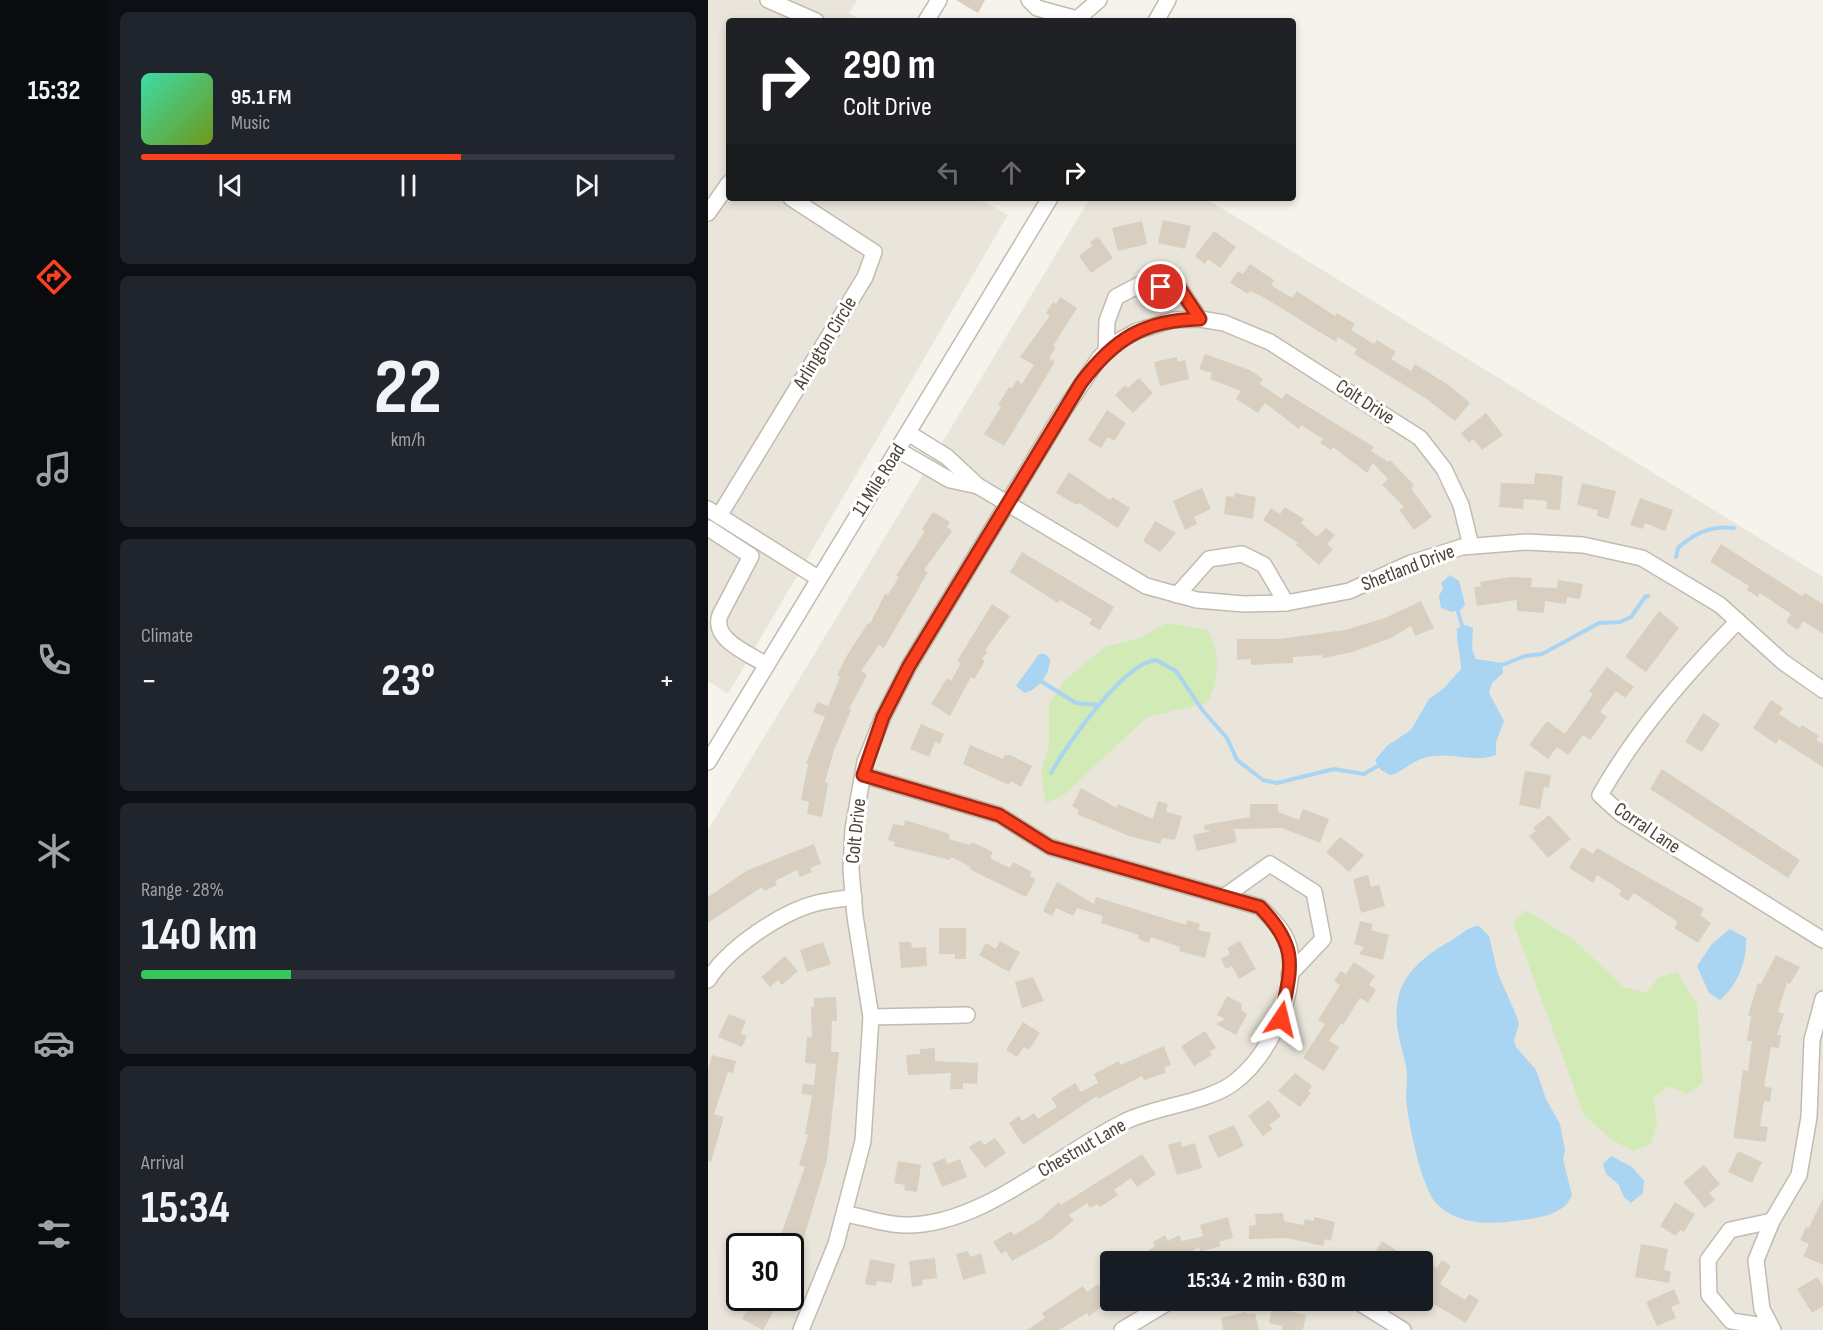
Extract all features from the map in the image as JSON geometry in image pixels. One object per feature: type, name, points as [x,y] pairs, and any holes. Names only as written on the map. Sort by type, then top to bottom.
[{"type":"street","points":[[770,0],[809,18]]},
{"type":"street","points":[[928,18],[939,0]]},
{"type":"street","points":[[1029,0],[1037,8],[1073,18]]},
{"type":"street","points":[[1078,18],[1099,0]]},
{"type":"street","points":[[1158,18],[1168,0]]},
{"type":"street","points":[[708,213],[726,187]]},
{"type":"street","name":"Arlington Circle","points":[[714,512],[865,277],[873,252],[796,201]]},
{"type":"street","name":"11 Mile Road","points":[[708,762],[1048,201]]},
{"type":"street","points":[[1106,352],[1107,321],[1116,297],[1141,284],[1180,289],[1200,319]]},
{"type":"street","name":"Colt Drive","points":[[801,1330],[846,1214],[863,1141],[871,1017],[851,870],[853,829],[863,775],[883,717],[909,666],[1081,383],[1106,352],[1137,331],[1173,320],[1200,319],[1224,323],[1270,342],[1420,438],[1444,469],[1461,505],[1471,546]]},
{"type":"street","name":"Shetland Drive","points":[[908,433],[947,456],[978,486],[1007,504],[1146,586],[1178,595],[1197,600],[1244,604],[1286,603],[1348,591],[1411,563],[1471,546],[1527,542],[1583,545],[1642,558],[1720,605],[1783,662],[1823,690]]},
{"type":"street","name":"Shetland Drive","points":[[898,450],[950,480],[978,486]]},
{"type":"street","points":[[714,512],[819,578]]},
{"type":"street","points":[[708,528],[751,556],[717,622],[719,631],[727,640],[766,665]]},
{"type":"street","points":[[1178,595],[1209,559],[1242,554],[1264,566],[1286,603]]},
{"type":"street","name":"Corral Lane","points":[[1738,621],[1685,675],[1618,764],[1600,795],[1621,814],[1823,940]]},
{"type":"street","name":"Chestnut Lane","points":[[846,1214],[903,1225],[943,1221],[998,1197],[1125,1121],[1185,1103],[1231,1085],[1257,1058],[1281,1019],[1289,975],[1290,950],[1279,926],[1260,907],[1050,847],[999,815],[863,775]]},
{"type":"street","points":[[1225,896],[1270,864],[1314,892],[1323,939],[1289,975]]},
{"type":"street","points":[[708,980],[739,948],[769,925],[817,903],[854,897]]},
{"type":"street","points":[[1772,1329],[1762,1309],[1756,1260],[1772,1221],[1799,1175],[1809,1117],[1812,1040],[1823,999]]},
{"type":"street","points":[[871,1017],[967,1015]]},
{"type":"street","points":[[1772,1221],[1730,1230],[1708,1260],[1708,1295],[1731,1322],[1772,1329]]},
{"type":"street","points":[[1122,1330],[1154,1311]]},
{"type":"street","points":[[1373,1311],[1403,1330]]},
{"type":"shaded area","points":[[708,0],[857,0],[849,13],[857,18],[726,18],[726,201],[982,201],[1008,215],[728,694],[708,681]]},
{"type":"shaded area","points":[[1088,201],[1210,201],[1823,577],[1823,1330],[708,1330],[708,830]]},
{"type":"green space","points":[[1166,623],[1208,630],[1215,648],[1217,667],[1214,686],[1207,703],[1147,717],[1064,795],[1046,803],[1041,774],[1049,743],[1049,703],[1065,680],[1105,647],[1142,637]]},
{"type":"green space","points":[[1525,910],[1573,939],[1623,987],[1647,993],[1658,978],[1677,972],[1697,1004],[1703,1083],[1687,1094],[1668,1086],[1653,1098],[1657,1122],[1651,1144],[1633,1151],[1612,1140],[1584,1115],[1513,922]]},
{"type":"water","points":[[1450,575],[1459,581],[1465,604],[1462,609],[1452,612],[1441,608],[1439,596],[1443,588],[1441,583]]},
{"type":"water","points":[[1466,625],[1473,628],[1472,649],[1476,659],[1502,663],[1503,673],[1492,683],[1489,693],[1504,721],[1496,742],[1496,755],[1478,758],[1433,756],[1420,759],[1390,775],[1381,770],[1375,760],[1388,745],[1411,730],[1429,699],[1443,689],[1461,669],[1457,628]]},
{"type":"water","points":[[1039,654],[1045,654],[1050,659],[1050,665],[1039,684],[1025,693],[1016,686]]},
{"type":"water","points":[[1479,926],[1489,936],[1498,974],[1517,1017],[1519,1024],[1514,1040],[1516,1047],[1536,1070],[1546,1099],[1560,1124],[1565,1150],[1563,1159],[1572,1195],[1564,1207],[1558,1211],[1536,1218],[1488,1223],[1466,1220],[1445,1211],[1430,1195],[1425,1183],[1409,1122],[1406,1098],[1407,1070],[1396,1016],[1401,988],[1420,962],[1466,930]]},
{"type":"water","points":[[1730,929],[1746,938],[1745,955],[1736,980],[1720,1000],[1709,993],[1697,966],[1712,944]]},
{"type":"water","points":[[1611,1156],[1632,1167],[1644,1181],[1643,1193],[1631,1203],[1624,1197],[1618,1184],[1606,1174],[1603,1164]]},
{"type":"building","points":[[956,0],[985,0],[978,13]]},
{"type":"building","points":[[1163,220],[1191,226],[1185,249],[1158,243]]},
{"type":"building","points":[[1142,221],[1147,244],[1118,251],[1112,228]]},
{"type":"building","points":[[1214,231],[1236,247],[1220,268],[1208,259],[1205,264],[1195,256]]},
{"type":"building","points":[[1098,237],[1113,258],[1091,273],[1079,256],[1092,246],[1090,242]]},
{"type":"building","points":[[1250,264],[1274,280],[1271,285],[1292,298],[1297,291],[1335,316],[1337,313],[1355,324],[1351,330],[1374,344],[1377,340],[1396,352],[1391,359],[1411,371],[1415,364],[1450,386],[1470,403],[1455,421],[1425,398],[1354,354],[1357,349],[1338,337],[1336,342],[1263,297],[1250,291],[1248,294],[1230,283],[1238,271],[1243,274]]},
{"type":"building","points":[[1060,297],[1077,308],[1053,346],[1056,347],[1049,358],[1055,362],[1004,446],[984,434],[1001,407],[998,405],[1009,387],[1012,388],[1017,380],[1022,384],[1034,365],[1020,357],[1050,316],[1046,313],[1053,302],[1056,304]]},
{"type":"building","points":[[1205,354],[1250,370],[1263,379],[1260,384],[1282,399],[1286,393],[1374,447],[1371,451],[1388,462],[1390,460],[1414,485],[1411,488],[1432,517],[1414,530],[1399,510],[1404,507],[1382,485],[1388,479],[1373,463],[1367,473],[1333,447],[1331,450],[1320,443],[1323,439],[1301,425],[1299,429],[1265,403],[1258,413],[1236,399],[1241,391],[1210,379],[1212,373],[1199,369]]},
{"type":"building","points":[[1177,357],[1178,362],[1185,360],[1189,379],[1160,386],[1154,362]]},
{"type":"building","points":[[1139,378],[1153,393],[1133,413],[1115,395],[1125,385],[1128,388]]},
{"type":"building","points":[[1107,410],[1126,423],[1114,441],[1108,437],[1101,448],[1088,440]]},
{"type":"building","points":[[1486,413],[1503,435],[1482,450],[1473,439],[1469,443],[1461,433]]},
{"type":"building","points":[[1069,472],[1110,500],[1112,497],[1130,508],[1118,528],[1079,503],[1077,505],[1056,493]]},
{"type":"building","points":[[1535,473],[1563,476],[1560,510],[1546,509],[1547,501],[1524,499],[1523,509],[1499,507],[1501,483],[1534,484]]},
{"type":"building","points":[[1582,483],[1616,491],[1609,519],[1597,516],[1598,510],[1577,505]]},
{"type":"building","points":[[1202,488],[1211,509],[1194,517],[1197,524],[1185,530],[1173,501]]},
{"type":"building","points":[[1235,493],[1256,497],[1253,519],[1224,514],[1226,496],[1234,497]]},
{"type":"building","points":[[1640,498],[1673,510],[1665,531],[1645,523],[1643,529],[1630,525]]},
{"type":"building","points":[[1285,507],[1304,519],[1301,523],[1317,537],[1326,528],[1335,535],[1327,544],[1333,549],[1319,565],[1296,545],[1298,543],[1263,520],[1271,508],[1280,514]]},
{"type":"building","points":[[933,512],[950,522],[947,527],[952,531],[924,570],[928,572],[884,648],[879,645],[861,671],[867,675],[849,709],[851,710],[834,750],[825,782],[828,783],[822,817],[807,814],[809,802],[801,800],[808,764],[806,763],[825,717],[813,712],[818,702],[828,706],[840,677],[837,675],[846,657],[868,623],[870,624],[885,594],[888,595],[899,577],[896,576],[925,531],[922,529]]},
{"type":"building","points":[[1155,521],[1176,533],[1160,552],[1143,541]]},
{"type":"building","points":[[1721,544],[1802,596],[1805,593],[1823,604],[1823,634],[1803,621],[1798,630],[1786,622],[1791,614],[1760,593],[1758,597],[1747,590],[1749,586],[1710,562]]},
{"type":"building","points":[[1022,552],[1114,607],[1100,630],[1089,624],[1092,619],[1060,600],[1058,603],[1010,572]]},
{"type":"building","points":[[1510,577],[1532,578],[1531,587],[1557,588],[1558,580],[1583,584],[1580,599],[1567,597],[1566,604],[1545,601],[1544,613],[1517,611],[1517,600],[1477,606],[1474,587],[1481,586],[1480,582]]},
{"type":"building","points":[[1421,601],[1434,628],[1415,636],[1411,626],[1391,638],[1352,652],[1323,658],[1322,655],[1293,657],[1293,663],[1251,665],[1251,659],[1237,660],[1237,639],[1279,639],[1345,630],[1385,618]]},
{"type":"building","points":[[992,604],[1010,616],[985,650],[987,652],[982,659],[985,661],[974,679],[971,677],[950,716],[931,704],[947,678],[951,681],[961,663],[957,661]]},
{"type":"building","points":[[1659,611],[1679,628],[1646,672],[1625,657]]},
{"type":"building","points":[[1607,667],[1634,687],[1625,698],[1616,691],[1600,712],[1607,717],[1590,740],[1583,735],[1568,755],[1557,747],[1548,759],[1529,745],[1547,721],[1565,734],[1593,694],[1589,691]]},
{"type":"building","points":[[1771,700],[1783,708],[1779,714],[1800,728],[1802,725],[1819,736],[1816,740],[1823,744],[1823,767],[1779,739],[1776,744],[1753,728]]},
{"type":"building","points":[[1703,713],[1720,724],[1702,752],[1685,742]]},
{"type":"building","points":[[921,724],[944,734],[940,744],[935,742],[929,757],[910,749]]},
{"type":"building","points":[[970,745],[1003,759],[1005,755],[1010,755],[1032,766],[1021,787],[1011,781],[1009,785],[963,764]]},
{"type":"building","points":[[1662,769],[1800,860],[1788,878],[1650,789]]},
{"type":"building","points":[[1525,771],[1551,775],[1549,788],[1544,787],[1540,809],[1519,805]]},
{"type":"building","points":[[1081,788],[1117,808],[1118,804],[1153,819],[1158,801],[1168,804],[1166,812],[1182,816],[1175,840],[1162,838],[1160,844],[1129,836],[1077,814],[1079,810],[1072,806]]},
{"type":"building","points":[[1250,804],[1278,804],[1278,812],[1299,820],[1303,809],[1329,819],[1320,843],[1282,828],[1234,829],[1237,842],[1197,851],[1193,835],[1211,831],[1205,830],[1204,825],[1250,817]]},
{"type":"building","points":[[1549,815],[1571,839],[1548,858],[1529,836],[1536,831],[1533,828]]},
{"type":"building","points":[[905,820],[950,834],[949,839],[970,845],[972,842],[993,852],[990,858],[1010,868],[1013,862],[1032,872],[1030,876],[1036,879],[1026,897],[969,869],[971,867],[951,857],[950,860],[894,846],[895,842],[888,840],[893,824],[904,826]]},
{"type":"building","points":[[1340,837],[1364,855],[1349,872],[1326,852]]},
{"type":"building","points":[[814,844],[821,864],[810,868],[812,872],[800,877],[797,870],[775,881],[777,885],[764,891],[762,887],[708,923],[708,897],[748,870]]},
{"type":"building","points":[[1582,847],[1593,854],[1597,848],[1704,909],[1700,915],[1711,923],[1698,943],[1674,928],[1678,922],[1634,893],[1628,901],[1619,895],[1621,890],[1597,875],[1593,883],[1569,868]]},
{"type":"building","points":[[1368,875],[1371,887],[1379,885],[1385,906],[1361,913],[1353,879]]},
{"type":"building","points":[[1057,882],[1094,904],[1096,897],[1186,925],[1187,920],[1200,924],[1198,930],[1211,933],[1205,958],[1179,951],[1180,947],[1151,937],[1149,943],[1138,939],[1139,935],[1101,923],[1103,916],[1077,908],[1073,916],[1056,908],[1052,916],[1043,911]]},
{"type":"building","points":[[1360,921],[1373,924],[1371,930],[1389,935],[1383,960],[1359,954],[1364,947],[1354,944]]},
{"type":"building","points":[[939,928],[966,928],[966,959],[955,959],[955,954],[939,954]]},
{"type":"building","points":[[1000,941],[1020,952],[1009,972],[979,955],[986,943],[996,949]]},
{"type":"building","points":[[1240,941],[1256,969],[1239,979],[1232,966],[1226,969],[1221,959],[1230,954],[1227,948]]},
{"type":"building","points":[[823,942],[831,964],[807,972],[800,950]]},
{"type":"building","points":[[899,942],[911,942],[912,948],[926,947],[927,966],[901,968]]},
{"type":"building","points":[[1776,955],[1800,967],[1790,984],[1787,983],[1778,1012],[1784,1014],[1777,1035],[1781,1035],[1779,1048],[1771,1047],[1764,1086],[1772,1088],[1770,1102],[1764,1101],[1760,1126],[1768,1127],[1766,1142],[1734,1138],[1743,1070],[1748,1071],[1752,1041],[1747,1041],[1751,1016],[1748,1015],[1758,983],[1761,984]]},
{"type":"building","points":[[785,956],[798,971],[782,985],[778,980],[770,987],[761,977]]},
{"type":"building","points":[[1354,962],[1375,976],[1369,985],[1376,990],[1368,1003],[1360,998],[1343,1025],[1341,1023],[1329,1041],[1339,1047],[1324,1071],[1303,1058],[1325,1024],[1318,1020],[1340,985],[1334,981],[1341,971],[1346,974]]},
{"type":"building","points":[[1033,977],[1044,1001],[1022,1008],[1015,982]]},
{"type":"building","points":[[1227,996],[1242,1004],[1241,1010],[1247,1014],[1236,1035],[1216,1024],[1225,1019],[1217,1015]]},
{"type":"building","points":[[836,997],[837,1021],[832,1021],[831,1052],[839,1052],[827,1160],[804,1237],[804,1233],[782,1233],[805,1167],[799,1165],[808,1135],[805,1134],[812,1095],[801,1094],[803,1084],[814,1085],[816,1064],[805,1063],[807,1037],[812,1038],[811,1007],[814,1007],[814,998]]},
{"type":"building","points":[[729,1014],[746,1021],[741,1033],[747,1036],[742,1047],[718,1037]]},
{"type":"building","points":[[1023,1022],[1040,1033],[1029,1050],[1024,1047],[1017,1057],[1006,1050]]},
{"type":"building","points":[[1205,1031],[1216,1048],[1210,1051],[1212,1055],[1194,1066],[1181,1046]]},
{"type":"building","points":[[1164,1046],[1171,1065],[1164,1068],[1166,1073],[1144,1080],[1142,1076],[1098,1099],[1097,1096],[1023,1145],[1009,1123],[1019,1116],[1022,1121],[1034,1113],[1038,1119],[1057,1107],[1051,1098],[1075,1083],[1081,1092],[1098,1083],[1094,1074],[1119,1061],[1120,1065]]},
{"type":"building","points":[[935,1048],[935,1061],[978,1063],[977,1084],[963,1083],[963,1089],[950,1089],[951,1073],[908,1075],[906,1055],[920,1054],[920,1049]]},
{"type":"building","points":[[712,1055],[736,1061],[733,1073],[728,1072],[714,1114],[724,1117],[711,1162],[708,1161],[708,1069]]},
{"type":"building","points":[[1295,1073],[1312,1086],[1308,1091],[1311,1093],[1300,1107],[1278,1091]]},
{"type":"building","points":[[1269,1100],[1281,1116],[1269,1125],[1273,1129],[1263,1136],[1248,1116]]},
{"type":"building","points":[[1234,1125],[1244,1146],[1218,1158],[1208,1136]]},
{"type":"building","points":[[995,1138],[1006,1153],[985,1168],[969,1147],[980,1140],[984,1145]]},
{"type":"building","points":[[1181,1141],[1182,1147],[1195,1143],[1202,1168],[1177,1175],[1168,1145]]},
{"type":"building","points":[[1738,1151],[1762,1162],[1752,1183],[1728,1172]]},
{"type":"building","points":[[1142,1154],[1156,1174],[1137,1187],[1131,1178],[1114,1190],[1118,1195],[1100,1207],[1098,1204],[1090,1208],[1087,1203],[1069,1215],[1074,1220],[1053,1238],[1012,1261],[1006,1251],[1001,1254],[993,1242],[1011,1231],[1014,1235],[1039,1220],[1059,1202],[1061,1205]]},
{"type":"building","points":[[945,1158],[947,1164],[960,1159],[967,1177],[942,1187],[932,1163]]},
{"type":"building","points":[[898,1161],[921,1165],[917,1192],[904,1190],[905,1185],[894,1183]]},
{"type":"building","points":[[1704,1165],[1720,1184],[1709,1193],[1715,1200],[1705,1208],[1683,1182]]},
{"type":"building","points":[[1823,1198],[1823,1265],[1803,1256],[1809,1244],[1800,1240],[1806,1227],[1809,1228]]},
{"type":"building","points":[[1675,1202],[1695,1214],[1684,1232],[1680,1230],[1676,1236],[1660,1226]]},
{"type":"building","points":[[1283,1213],[1284,1221],[1303,1225],[1305,1219],[1314,1221],[1314,1217],[1335,1222],[1331,1241],[1325,1239],[1323,1246],[1287,1238],[1249,1239],[1249,1226],[1256,1225],[1255,1214]]},
{"type":"building","points":[[1228,1217],[1233,1238],[1219,1242],[1221,1246],[1204,1251],[1200,1251],[1199,1247],[1192,1251],[1147,1251],[1155,1246],[1153,1242],[1165,1235],[1168,1241],[1179,1235],[1182,1241],[1203,1236],[1200,1225]]},
{"type":"building","points":[[1382,1241],[1397,1251],[1376,1251]]},
{"type":"building","points":[[1641,1244],[1668,1249],[1664,1270],[1671,1272],[1669,1283],[1635,1277]]},
{"type":"building","points":[[968,1251],[970,1257],[981,1253],[986,1273],[963,1280],[956,1254]]},
{"type":"building","points":[[935,1258],[937,1278],[922,1280],[923,1285],[912,1287],[909,1261]]},
{"type":"building","points":[[870,1259],[895,1264],[892,1283],[877,1281],[876,1286],[865,1284]]},
{"type":"building","points":[[1442,1260],[1451,1266],[1440,1284],[1465,1300],[1469,1294],[1479,1300],[1466,1323],[1433,1304],[1433,1265],[1437,1268]]},
{"type":"building","points":[[1817,1277],[1823,1286],[1823,1306],[1812,1313],[1797,1289]]},
{"type":"building","points":[[1098,1284],[1100,1287],[1100,1308],[1089,1316],[1087,1313],[1059,1330],[1027,1330],[1045,1318],[1042,1313],[1083,1286],[1087,1292]]},
{"type":"building","points":[[1674,1289],[1680,1303],[1671,1307],[1676,1318],[1657,1326],[1646,1302]]},
{"type":"building","points":[[747,1311],[774,1311],[763,1330],[742,1319]]},
{"type":"building","points":[[1271,1311],[1289,1311],[1306,1315],[1303,1330],[1282,1330],[1282,1326],[1269,1323]]},
{"type":"building","points":[[1246,1312],[1247,1314],[1255,1313],[1259,1330],[1223,1330],[1221,1318]]},
{"type":"waterway","points":[[1676,557],[1678,548],[1697,534],[1711,529],[1734,528]]},
{"type":"waterway","points":[[1497,667],[1525,656],[1542,654],[1599,623],[1620,622],[1631,617],[1648,596]]},
{"type":"waterway","points":[[1457,608],[1463,629]]},
{"type":"waterway","points":[[1051,773],[1083,726],[1112,690],[1128,675],[1156,660],[1176,671],[1203,711],[1227,738],[1237,760],[1263,780],[1277,783],[1334,769],[1364,774],[1381,764]]},
{"type":"waterway","points":[[1039,680],[1076,703],[1099,705]]},
{"type":"route","points":[[1161,287],[1180,289],[1200,319],[1173,320],[1137,331],[1117,342],[1100,357],[1064,410],[948,598],[909,666],[883,717],[865,762],[863,775],[999,815],[1050,847],[1260,907],[1279,926],[1290,950],[1289,975],[1281,1019]]}]
